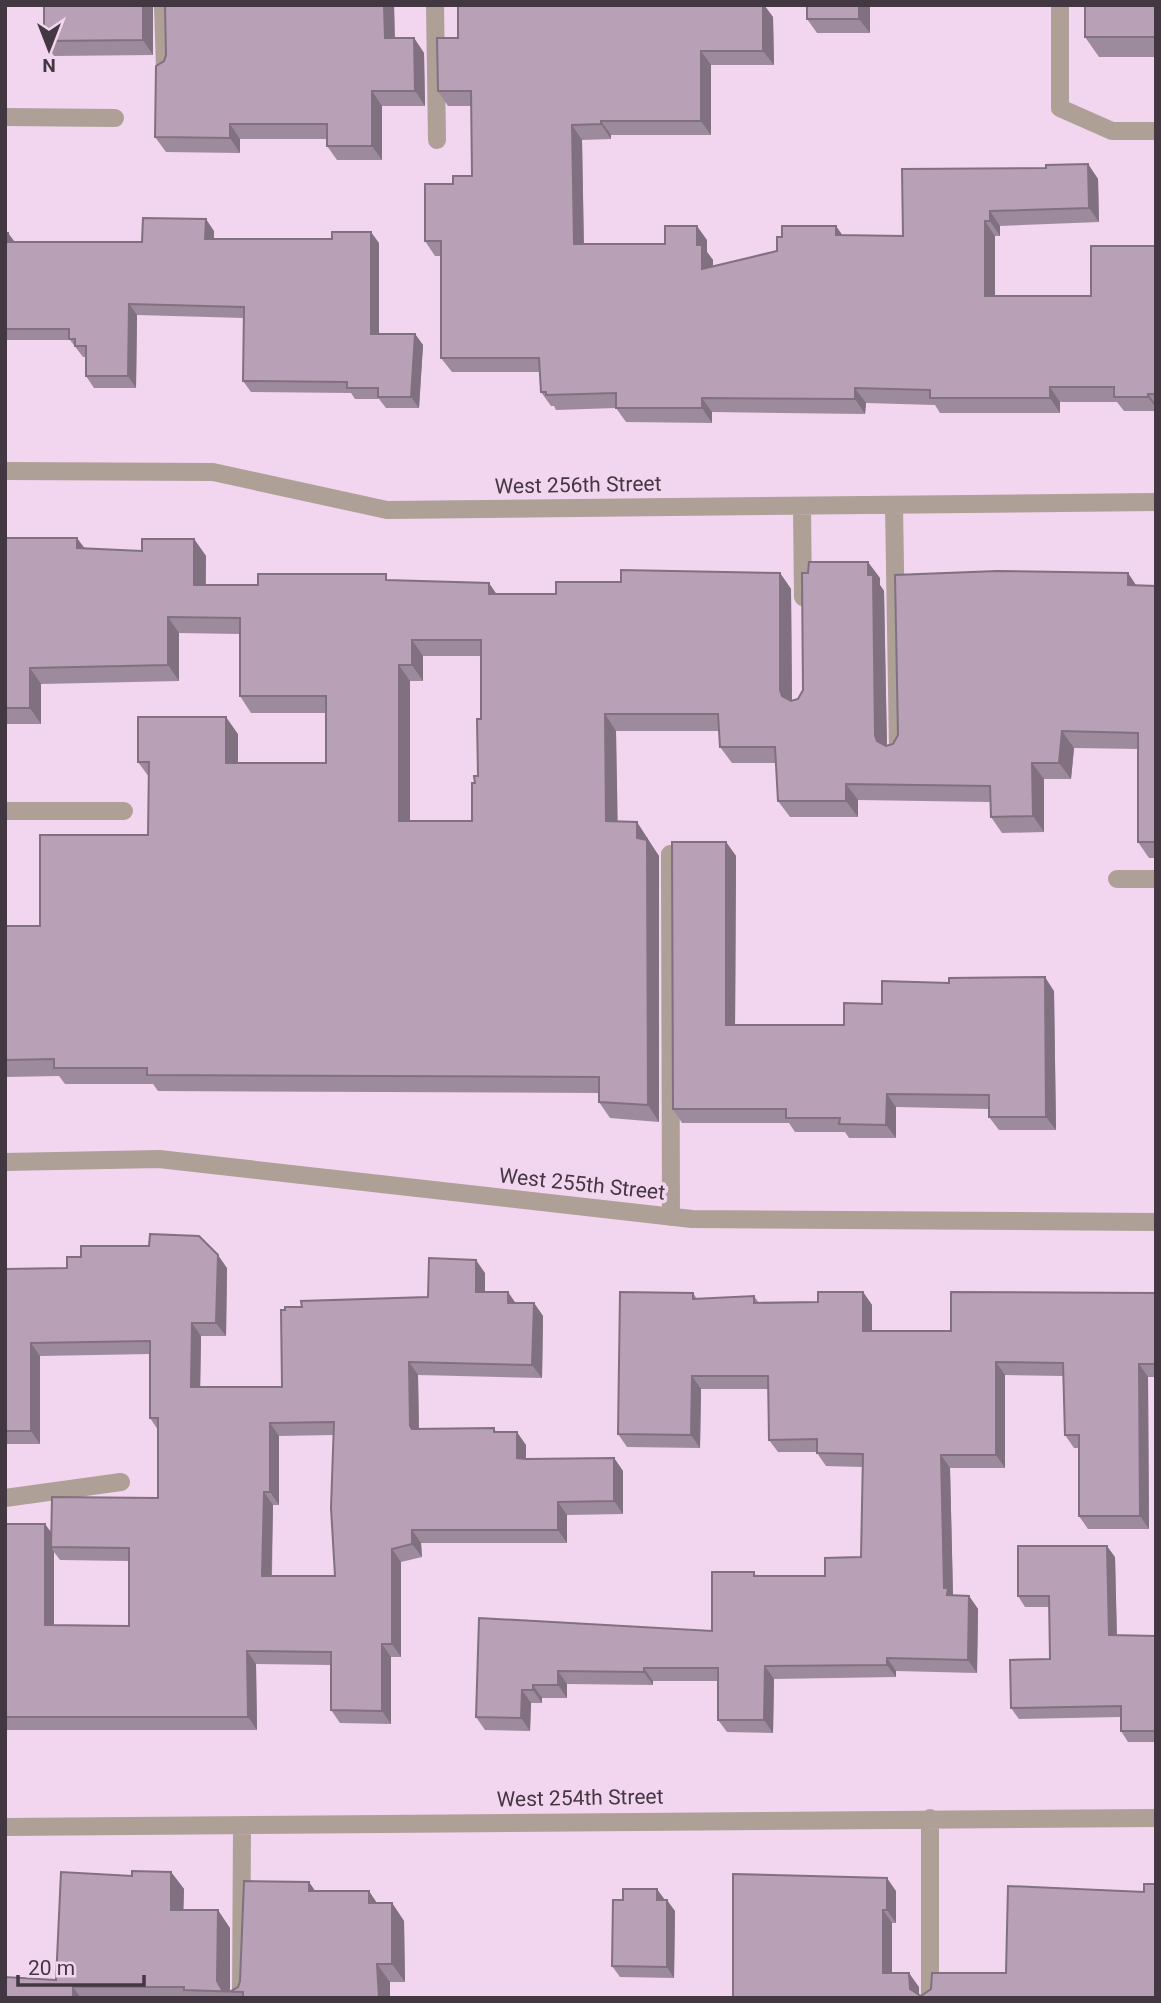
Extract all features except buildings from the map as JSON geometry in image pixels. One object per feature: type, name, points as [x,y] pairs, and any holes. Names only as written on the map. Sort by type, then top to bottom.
[{"type":"street","points":[[163,5],[165,69]]},
{"type":"street","points":[[435,5],[437,140]]},
{"type":"street","points":[[1060,5],[1060,108],[1112,131],[1156,131]]},
{"type":"street","points":[[5,117],[115,118]]},
{"type":"street","name":"West 256th Street","points":[[5,471],[213,472],[387,510],[1156,502]]},
{"type":"street","points":[[894,505],[898,751]]},
{"type":"street","points":[[802,506],[803,611]]},
{"type":"street","points":[[5,811],[124,811]]},
{"type":"street","points":[[670,854],[671,1217]]},
{"type":"street","points":[[1117,879],[1156,879]]},
{"type":"street","name":"West 255th Street","points":[[5,1162],[159,1159],[671,1217],[1156,1222]]},
{"type":"street","points":[[5,1498],[121,1482]]},
{"type":"street","points":[[930,1818],[930,1998]]},
{"type":"street","name":"West 254th Street","points":[[5,1827],[1156,1818]]},
{"type":"street","points":[[241,1998],[242,1825]]}]
